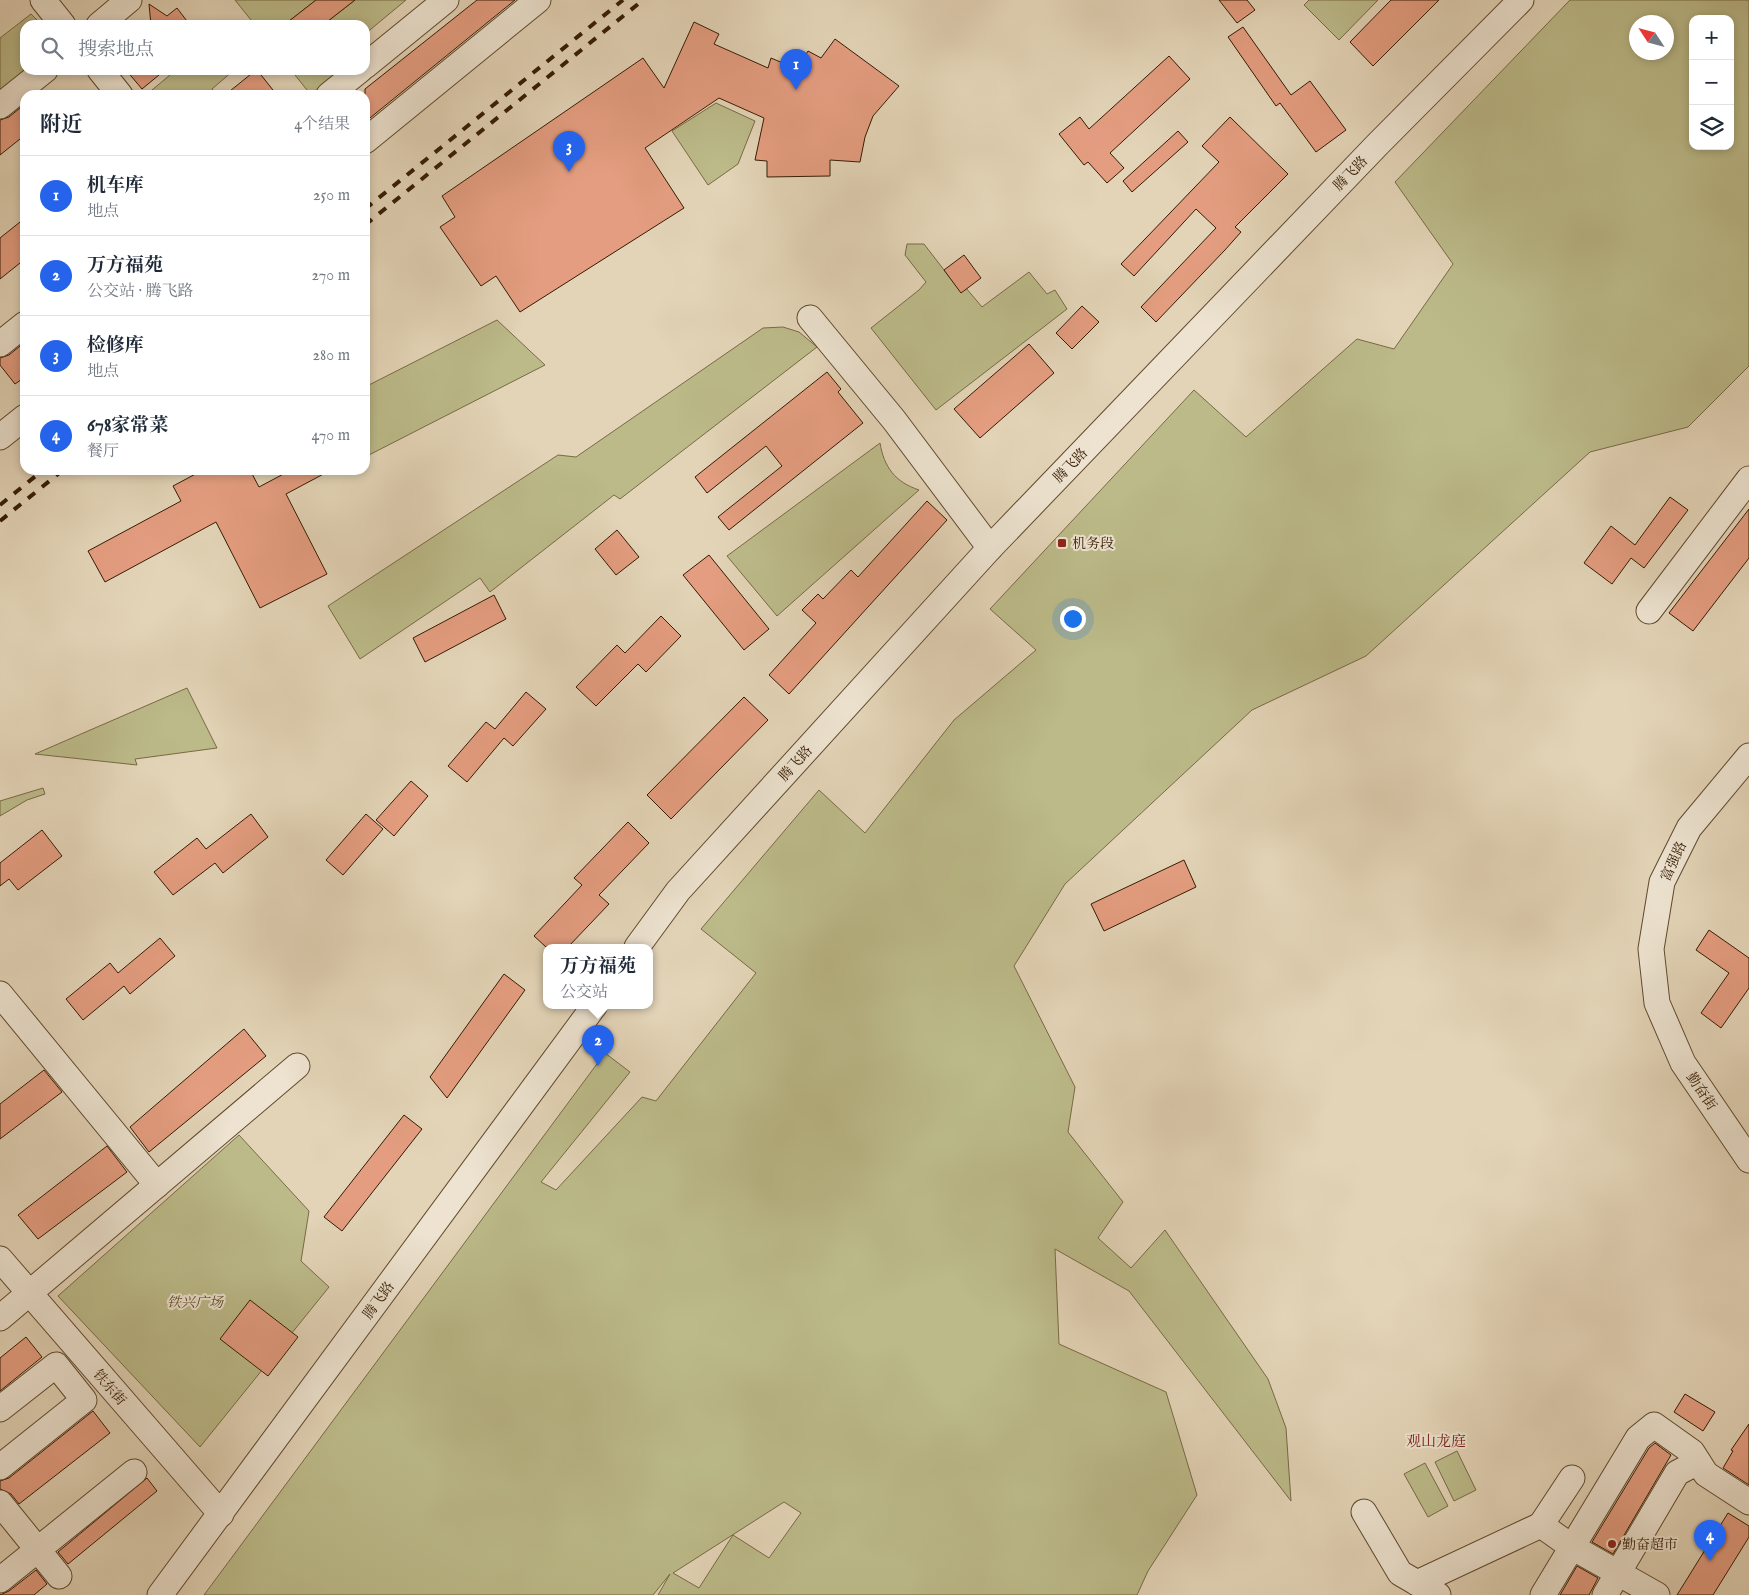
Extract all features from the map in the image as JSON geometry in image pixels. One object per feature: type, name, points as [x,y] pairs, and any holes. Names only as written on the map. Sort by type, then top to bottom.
[{"type":"street","points":[[43,0],[59,20]]},
{"type":"street","points":[[105,20],[128,0]]},
{"type":"street","points":[[370,62],[446,0]]},
{"type":"street","points":[[370,137],[538,0]]},
{"type":"street","name":"腾飞路","points":[[639,944],[678,891],[990,548],[1377,145],[1521,0]]},
{"type":"street","points":[[0,106],[39,75]]},
{"type":"street","points":[[104,75],[116,90]]},
{"type":"street","points":[[335,90],[354,75]]},
{"type":"street","points":[[810,318],[894,420],[990,548]]},
{"type":"street","points":[[0,344],[20,328]]},
{"type":"street","points":[[0,438],[20,421]]},
{"type":"street","points":[[1649,611],[1749,479]]},
{"type":"street","name":"富强路","points":[[1663,1017],[1657,1003],[1651,949],[1662,882],[1689,828],[1749,756]]},
{"type":"street","points":[[0,994],[157,1185]]},
{"type":"street","name":"腾飞路","points":[[160,1595],[222,1514],[591,1009]]},
{"type":"street","name":"勤奋街","points":[[1663,1017],[1684,1063],[1749,1160]]},
{"type":"street","points":[[0,1318],[297,1066]]},
{"type":"street","name":"铁东街","points":[[0,1259],[222,1514]]},
{"type":"street","points":[[0,1409],[56,1365],[84,1400],[0,1467]]},
{"type":"street","points":[[1543,1595],[1638,1438],[1654,1425],[1692,1452],[1706,1474],[1749,1502]]},
{"type":"street","points":[[1605,1595],[1676,1473],[1698,1462]]},
{"type":"street","points":[[0,1580],[134,1472]]},
{"type":"street","points":[[1417,1583],[1541,1525],[1572,1478]]},
{"type":"street","points":[[0,1503],[59,1576]]},
{"type":"street","points":[[1364,1512],[1400,1573],[1438,1595]]},
{"type":"street","points":[[1541,1525],[1572,1547],[1657,1595]]},
{"type":"green space","points":[[235,0],[316,0],[290,20],[251,20]]},
{"type":"green space","points":[[355,0],[406,0],[370,30],[370,20],[329,20]]},
{"type":"green space","points":[[1309,0],[1378,0],[1339,40],[1304,5]]},
{"type":"green space","points":[[1570,0],[1749,0],[1749,366],[1688,427],[1590,452],[1366,656],[1252,710],[1065,884],[1014,966],[1075,1087],[1068,1132],[1123,1202],[1098,1238],[1131,1268],[1165,1230],[1268,1379],[1286,1428],[1291,1501],[1129,1291],[1055,1249],[1059,1344],[1166,1392],[1197,1495],[1148,1571],[1137,1595],[658,1595],[670,1574],[653,1595],[204,1595],[605,1053],[630,1072],[541,1182],[556,1190],[642,1097],[656,1101],[756,973],[701,929],[819,790],[865,833],[954,720],[1036,650],[990,609],[1194,390],[1246,437],[1357,339],[1394,349],[1453,264],[1395,182]],"holes":[[[784,1502],[801,1513],[769,1558],[733,1535],[699,1588],[673,1573]]]},
{"type":"green space","points":[[31,14],[37,20],[23,20]]},
{"type":"green space","points":[[20,23],[20,75],[0,93],[0,38]]},
{"type":"green space","points":[[170,75],[228,75],[213,90],[152,90]]},
{"type":"green space","points":[[295,75],[333,75],[334,77],[320,90],[307,90]]},
{"type":"green space","points":[[716,103],[755,121],[738,164],[708,185],[672,131]]},
{"type":"green space","points":[[907,244],[924,244],[961,292],[966,288],[982,307],[1029,272],[1047,294],[1055,290],[1067,309],[936,410],[871,328],[919,290],[926,282],[905,255]]},
{"type":"green space","points":[[497,320],[545,365],[370,454],[370,384]]},
{"type":"green space","points":[[783,327],[799,332],[817,347],[620,499],[614,495],[490,592],[480,578],[360,659],[328,606],[558,455],[576,457],[763,328]]},
{"type":"green space","points":[[880,443],[884,459],[892,473],[903,483],[919,490],[777,616],[727,556]]},
{"type":"green space","points":[[187,688],[217,748],[135,759],[137,765],[35,754]]},
{"type":"green space","points":[[43,788],[45,794],[27,800],[0,816],[0,801]]},
{"type":"green space","name":"铁兴广场","points":[[239,1135],[309,1211],[301,1261],[329,1287],[200,1447],[58,1296]]},
{"type":"green space","points":[[1457,1451],[1476,1490],[1454,1501],[1435,1462]]},
{"type":"green space","points":[[1425,1463],[1448,1506],[1428,1517],[1404,1474]]},
{"type":"building","points":[[316,0],[355,0],[329,20],[290,20]]},
{"type":"building","points":[[477,0],[515,0],[370,118],[370,90],[365,89]]},
{"type":"building","points":[[1219,0],[1247,0],[1255,10],[1237,23]]},
{"type":"building","points":[[1391,0],[1439,0],[1373,66],[1350,42]]},
{"type":"building","points":[[149,4],[167,16],[177,8],[186,20],[151,20]]},
{"type":"building","points":[[694,22],[719,34],[714,44],[768,68],[771,58],[797,69],[808,51],[821,58],[835,39],[899,86],[873,116],[865,137],[860,162],[830,160],[830,176],[767,177],[767,161],[755,160],[764,118],[719,98],[645,148],[684,208],[520,312],[496,276],[481,286],[440,227],[455,217],[442,196],[643,58],[664,88]]},
{"type":"building","points":[[1243,27],[1291,95],[1310,81],[1346,130],[1316,152],[1280,103],[1276,106],[1228,37]]},
{"type":"building","points":[[1169,56],[1190,79],[1110,153],[1124,168],[1107,183],[1088,162],[1084,165],[1059,134],[1080,117],[1089,129]]},
{"type":"building","points":[[130,75],[159,75],[142,89]]},
{"type":"building","points":[[250,75],[261,75],[273,90],[231,90]]},
{"type":"building","points":[[20,108],[20,139],[0,155],[0,120],[9,117]]},
{"type":"building","points":[[1230,117],[1288,174],[1235,227],[1241,232],[1156,322],[1141,307],[1216,228],[1196,209],[1134,276],[1121,264],[1219,162],[1202,146]]},
{"type":"building","points":[[1178,131],[1188,142],[1132,192],[1123,181]]},
{"type":"building","points":[[20,222],[20,263],[0,279],[0,238]]},
{"type":"building","points":[[964,255],[981,278],[961,293],[944,270]]},
{"type":"building","points":[[1082,306],[1099,322],[1072,349],[1056,333]]},
{"type":"building","points":[[1029,344],[1054,373],[980,438],[954,409]]},
{"type":"building","points":[[20,346],[20,380],[15,384],[0,365],[0,358],[9,355]]},
{"type":"building","points":[[827,372],[841,389],[838,392],[863,423],[729,530],[718,517],[782,466],[766,446],[707,493],[695,477]]},
{"type":"building","points":[[194,475],[253,475],[259,487],[282,475],[322,475],[286,494],[327,574],[260,608],[216,522],[105,582],[88,551],[181,501],[173,486]]},
{"type":"building","points":[[1670,497],[1688,510],[1644,568],[1631,558],[1612,584],[1584,563],[1611,526],[1635,545]]},
{"type":"building","points":[[927,501],[947,520],[789,694],[769,675],[816,623],[802,610],[818,594],[823,599],[851,570],[858,577]]},
{"type":"building","points":[[1749,509],[1749,558],[1693,631],[1669,613]]},
{"type":"building","points":[[617,530],[639,557],[616,575],[595,549]]},
{"type":"building","points":[[709,555],[769,629],[744,650],[683,575]]},
{"type":"building","points":[[494,595],[506,619],[425,662],[413,638]]},
{"type":"building","points":[[661,616],[681,636],[646,672],[638,664],[596,706],[576,687],[617,645],[625,653]]},
{"type":"building","points":[[526,692],[546,709],[513,746],[504,738],[467,782],[448,766],[486,722],[495,729]]},
{"type":"building","points":[[744,697],[768,720],[671,819],[647,795]]},
{"type":"building","points":[[411,781],[428,796],[394,836],[376,820]]},
{"type":"building","points":[[251,814],[268,837],[223,873],[215,863],[173,895],[154,872],[197,838],[206,849]]},
{"type":"building","points":[[366,814],[383,829],[343,875],[326,860]]},
{"type":"building","points":[[628,822],[649,843],[599,895],[609,904],[571,944],[543,944],[534,936],[582,885],[574,878]]},
{"type":"building","points":[[42,830],[62,856],[18,890],[9,879],[0,886],[0,863]]},
{"type":"building","points":[[1184,860],[1196,887],[1104,931],[1091,904]]},
{"type":"building","points":[[1709,930],[1749,958],[1749,988],[1721,1028],[1701,1013],[1729,973],[1696,950]]},
{"type":"building","points":[[160,938],[175,956],[130,994],[124,986],[83,1020],[66,999],[110,963],[118,973]]},
{"type":"building","points":[[504,974],[525,990],[447,1098],[430,1077]]},
{"type":"building","points":[[244,1029],[266,1056],[149,1152],[130,1127]]},
{"type":"building","points":[[44,1070],[62,1092],[0,1139],[0,1104]]},
{"type":"building","points":[[404,1115],[422,1129],[342,1231],[324,1217]]},
{"type":"building","points":[[107,1146],[127,1172],[38,1239],[18,1215]]},
{"type":"building","points":[[250,1300],[298,1337],[268,1376],[220,1339]]},
{"type":"building","points":[[26,1337],[42,1357],[0,1391],[0,1358]]},
{"type":"building","points":[[1685,1394],[1715,1412],[1703,1431],[1674,1412]]},
{"type":"building","points":[[93,1411],[110,1433],[19,1504],[11,1494],[0,1489],[0,1481],[9,1478]]},
{"type":"building","points":[[1749,1424],[1749,1485],[1723,1468],[1733,1451],[1731,1450]]},
{"type":"building","points":[[1655,1443],[1671,1455],[1613,1554],[1592,1542],[1649,1448]]},
{"type":"building","points":[[147,1478],[157,1491],[68,1564],[58,1552]]},
{"type":"building","points":[[1728,1513],[1749,1526],[1749,1537],[1713,1595],[1677,1595]]},
{"type":"building","points":[[1577,1566],[1598,1578],[1589,1595],[1560,1595]]},
{"type":"building","points":[[36,1570],[47,1584],[34,1595],[0,1595],[9,1591]]},
{"type":"railway","points":[[370,205],[623,0]]},
{"type":"railway","points":[[370,221],[643,0]]},
{"type":"railway","points":[[0,505],[37,475]]},
{"type":"railway","points":[[0,521],[57,475]]},
{"type":"place","name":"机车库","points":[[796,90]]},
{"type":"place","name":"检修库","points":[[569,172]]},
{"type":"place","name":"机务段","points":[[1062,543]]},
{"type":"place","name":"万方福苑","points":[[598,1066]]},
{"type":"place","name":"勤奋超市","points":[[1612,1544]]},
{"type":"place","name":"678家常菜","points":[[1710,1561]]},
{"type":"district","name":"观山龙庭","points":[[1436,1441]]}]
